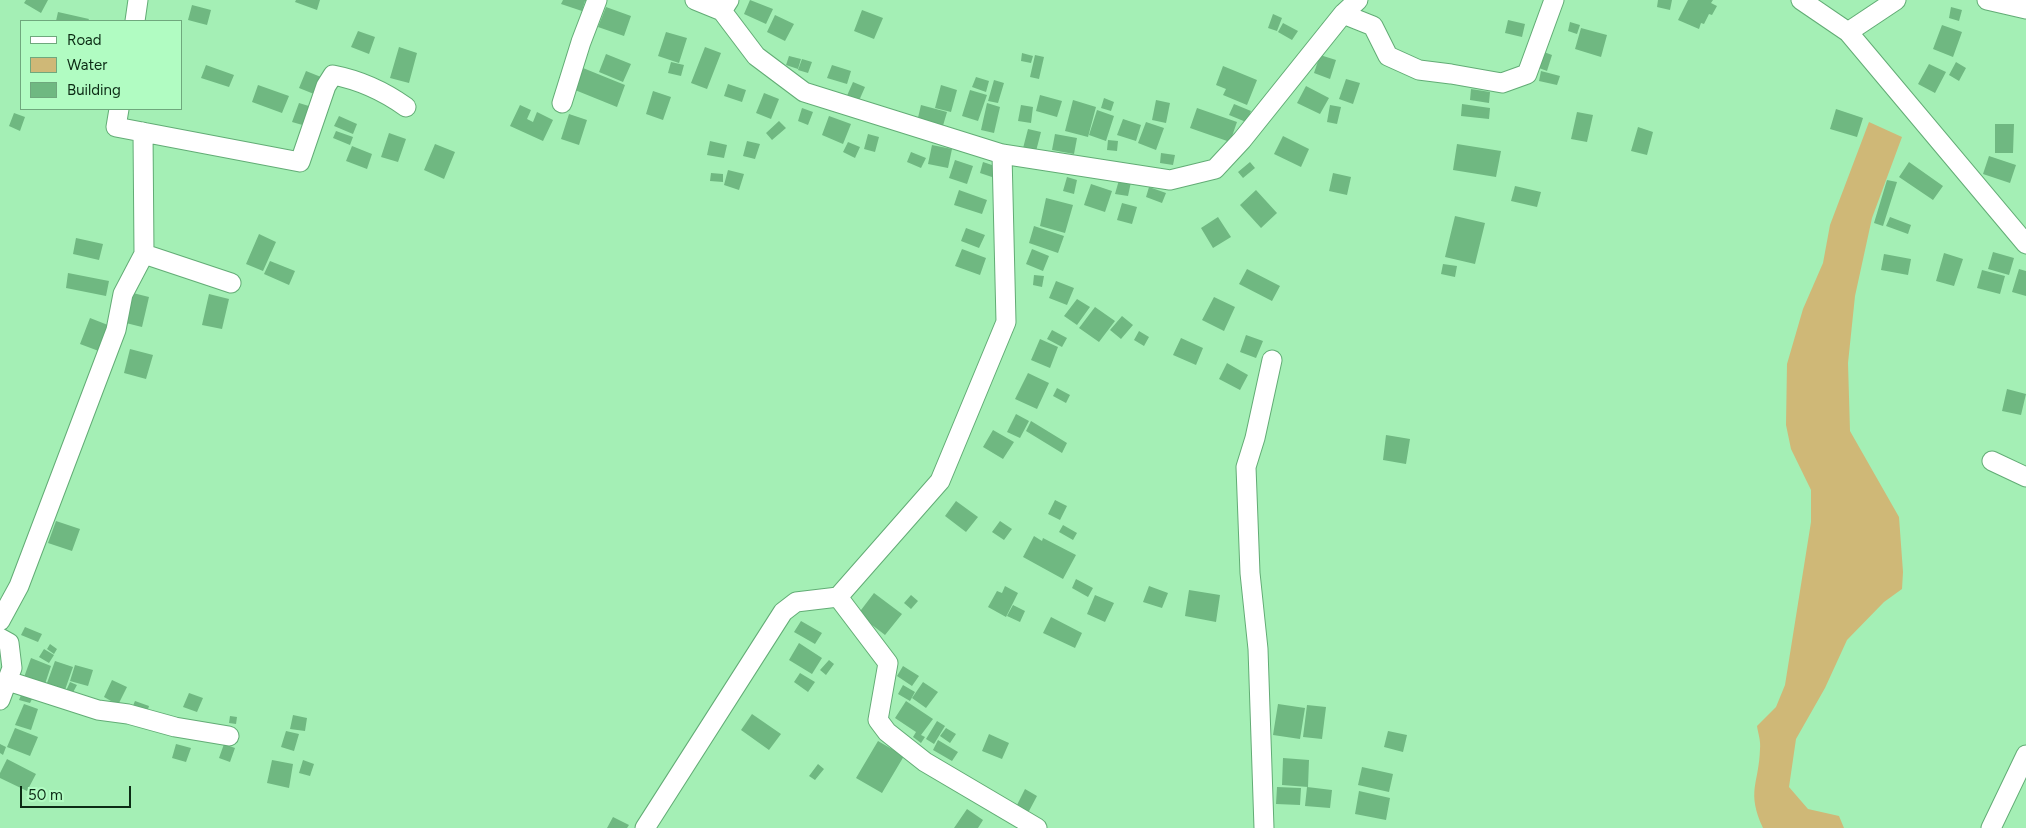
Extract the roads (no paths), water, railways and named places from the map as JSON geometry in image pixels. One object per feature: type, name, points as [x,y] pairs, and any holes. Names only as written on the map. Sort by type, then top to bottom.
[{"type":"street","points":[[134,20],[138,0]]},
{"type":"street","points":[[562,103],[581,42],[597,0]]},
{"type":"street","points":[[695,0],[726,6],[756,56],[804,92],[1002,154],[1170,180],[1214,169],[1242,140],[1344,14],[1358,0]]},
{"type":"street","points":[[1344,14],[1373,26],[1388,56],[1419,70],[1502,83],[1526,74],[1554,0]]},
{"type":"street","points":[[1801,0],[1848,32],[2026,244]]},
{"type":"street","points":[[1848,32],[1896,0]]},
{"type":"street","points":[[1986,0],[2026,9]]},
{"type":"street","points":[[119,110],[116,127],[300,162],[326,86],[333,75],[353,79],[396,100],[406,108]]},
{"type":"street","points":[[0,621],[19,586],[116,330],[123,294],[144,254],[143,132]]},
{"type":"street","points":[[645,828],[783,612],[796,602],[838,597],[940,481],[1006,322],[1002,154]]},
{"type":"street","points":[[144,254],[231,283]]},
{"type":"street","points":[[1264,828],[1258,649],[1250,573],[1246,467],[1255,438],[1272,360]]},
{"type":"street","points":[[1992,461],[2026,477]]},
{"type":"street","points":[[838,597],[888,663],[878,720],[887,732],[925,762],[1037,828]]},
{"type":"street","points":[[0,638],[9,643],[12,668],[0,700]]},
{"type":"street","points":[[8,680],[98,710],[128,714],[174,726],[229,736]]},
{"type":"street","points":[[1992,828],[2026,755]]},
{"type":"water","points":[[1869,122],[1902,137],[1872,218],[1855,296],[1848,363],[1850,431],[1899,517],[1903,572],[1902,589],[1884,602],[1847,640],[1825,688],[1796,739],[1789,787],[1808,809],[1839,816],[1844,828],[1763,828],[1754,796],[1760,746],[1757,726],[1776,707],[1785,685],[1811,522],[1811,490],[1791,449],[1786,425],[1787,364],[1803,309],[1823,263],[1830,225]]}]
